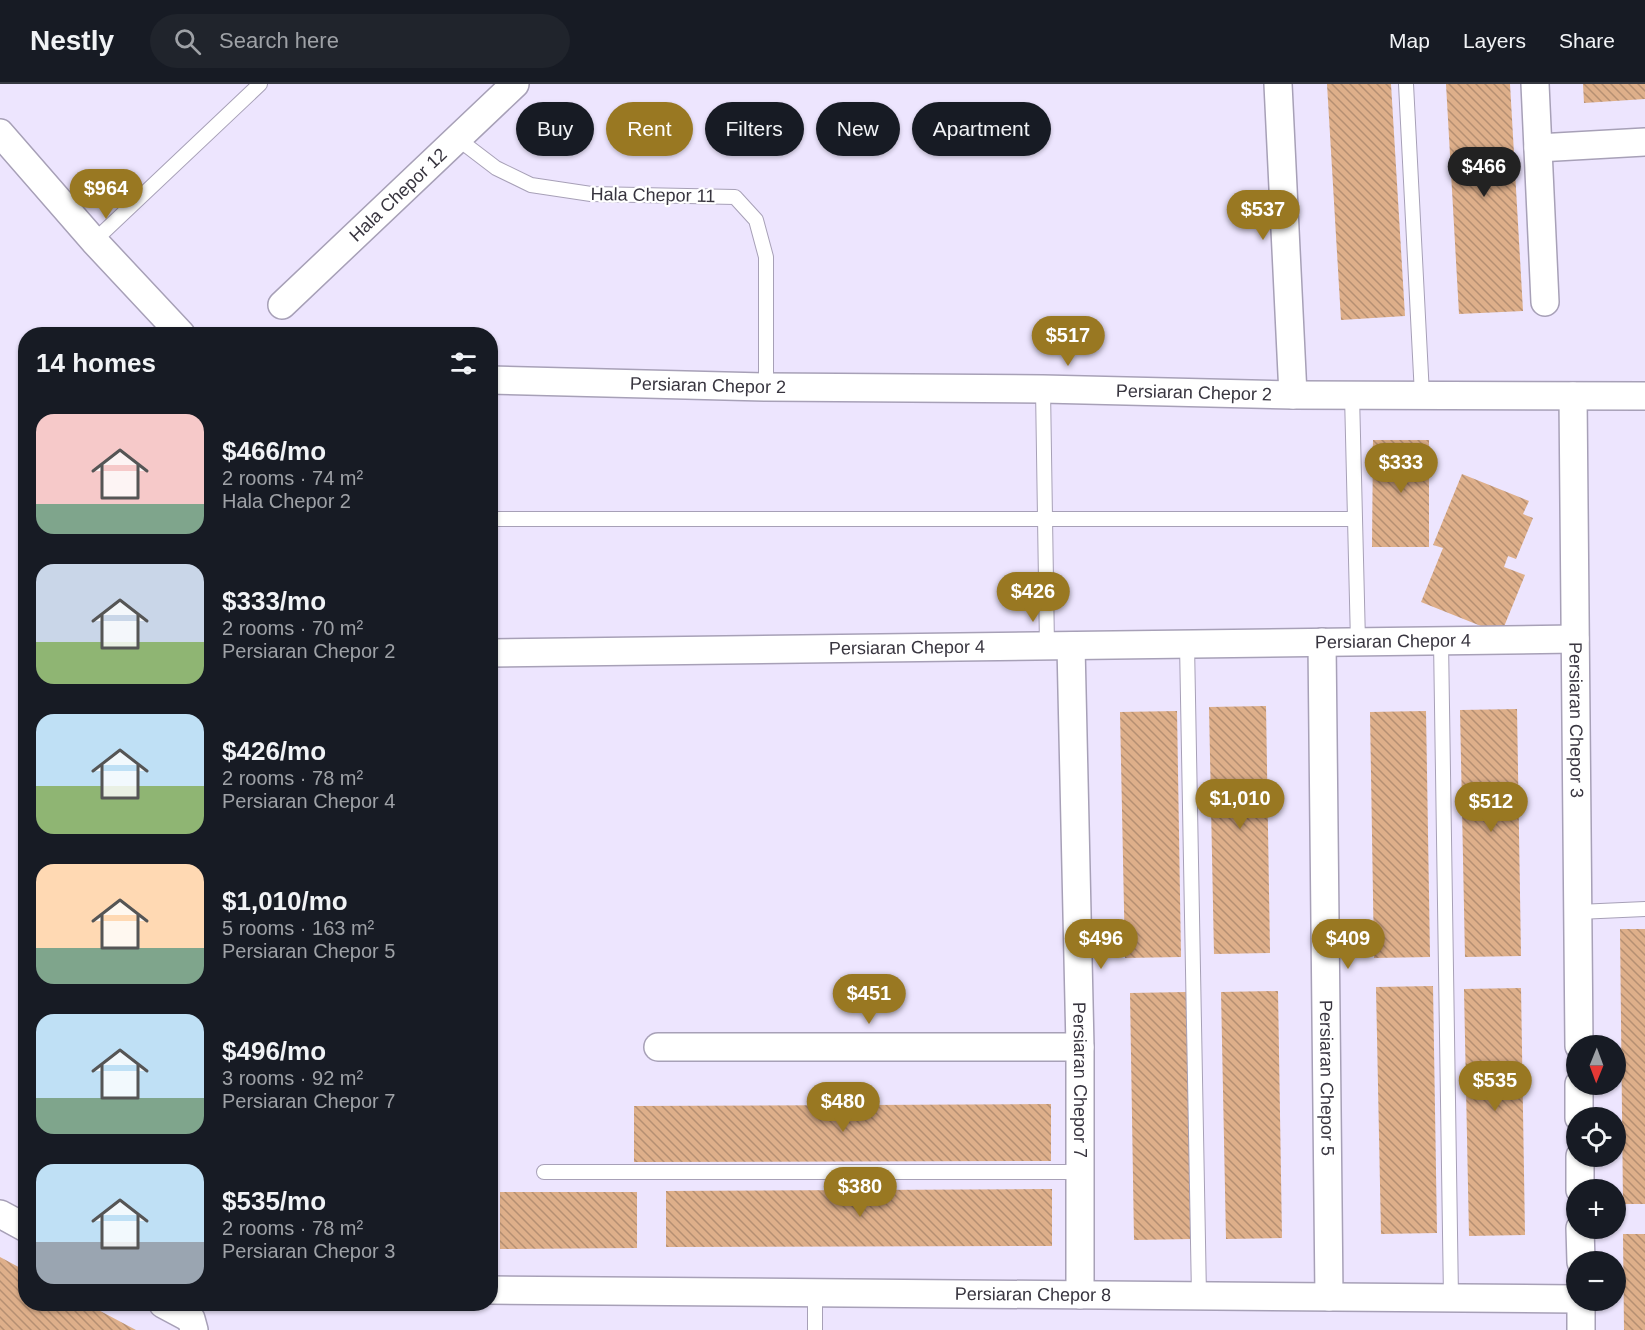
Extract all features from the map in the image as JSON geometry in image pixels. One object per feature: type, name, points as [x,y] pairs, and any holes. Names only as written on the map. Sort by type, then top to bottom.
[{"type":"street","name":"Hala Chepor 12","points":[[282,305],[515,84]]},
{"type":"street","points":[[1278,84],[1293,395]]},
{"type":"street","points":[[1535,84],[1545,302]]},
{"type":"street","points":[[0,133],[175,327]]},
{"type":"street","points":[[1538,148],[1645,142]]},
{"type":"street","name":"Persiaran Chepor 2","points":[[498,381],[766,387],[1043,388],[1293,395],[1645,396]]},
{"type":"street","name":"Persiaran Chepor 3","points":[[1573,396],[1579,1035]]},
{"type":"street","name":"Persiaran Chepor 4","points":[[498,653],[1575,639]]},
{"type":"street","name":"Persiaran Chepor 5","points":[[1322,642],[1329,1297]]},
{"type":"street","name":"Persiaran Chepor 7","points":[[1059,646],[1080,1047],[1080,1295]]},
{"type":"street","points":[[658,1047],[1080,1047]]},
{"type":"street","points":[[0,1214],[18,1224]]},
{"type":"street","name":"Persiaran Chepor 8","points":[[498,1290],[1566,1299]]},
{"type":"street","points":[[176,1311],[191,1319],[194,1330]]},
{"type":"street","points":[[1581,1311],[1581,1330]]},
{"type":"lane","points":[[94,240],[260,84]]},
{"type":"lane","points":[[1406,84],[1422,395]]},
{"type":"lane","name":"Hala Chepor 11","points":[[458,139],[496,168],[531,185],[591,194],[735,197],[756,220],[766,257],[766,387]]},
{"type":"lane","points":[[1043,388],[1045,519],[1059,646]]},
{"type":"lane","points":[[1352,395],[1358,642]]},
{"type":"lane","points":[[498,519],[1355,519]]},
{"type":"lane","points":[[1441,641],[1451,1298]]},
{"type":"lane","points":[[1187,644],[1199,1296]]},
{"type":"lane","points":[[1578,912],[1645,909]]},
{"type":"lane","points":[[544,1172],[1080,1172]]},
{"type":"lane","points":[[815,1293],[815,1330]]},
{"type":"building","points":[[1327,84],[1391,84],[1405,316],[1341,320]]},
{"type":"building","points":[[1446,84],[1510,84],[1523,311],[1459,314]]},
{"type":"building","points":[[1583,84],[1645,84],[1645,99],[1584,103]]},
{"type":"building","points":[[1373,440],[1429,440],[1429,547],[1372,547]]},
{"type":"building","points":[[1462,474],[1529,501],[1523,514],[1533,518],[1516,559],[1508,556],[1504,567],[1525,575],[1501,634],[1421,602],[1443,548],[1433,545]]},
{"type":"building","points":[[1266,706],[1270,953],[1214,954],[1209,707]]},
{"type":"building","points":[[1517,709],[1521,956],[1465,957],[1460,710]]},
{"type":"building","points":[[1177,711],[1181,957],[1125,958],[1120,712]]},
{"type":"building","points":[[1426,711],[1430,957],[1374,958],[1370,712]]},
{"type":"building","points":[[1620,929],[1645,929],[1645,1204],[1626,1204],[1626,1179],[1623,1179],[1623,1167],[1626,1167],[1626,1107],[1622,1107],[1622,1095],[1626,1095],[1626,1035],[1621,1035]]},
{"type":"building","points":[[1433,986],[1437,1233],[1381,1234],[1376,987]]},
{"type":"building","points":[[1521,988],[1525,1235],[1469,1236],[1464,989]]},
{"type":"building","points":[[1278,991],[1282,1238],[1226,1239],[1221,992]]},
{"type":"building","points":[[1186,992],[1191,1239],[1134,1240],[1130,993]]},
{"type":"building","points":[[1051,1104],[1051,1161],[634,1162],[634,1106]]},
{"type":"building","points":[[1052,1189],[1052,1246],[666,1247],[666,1191]]},
{"type":"building","points":[[500,1192],[637,1192],[637,1248],[500,1249]]},
{"type":"building","points":[[1626,1234],[1645,1234],[1645,1330],[1624,1330],[1626,1251],[1623,1251],[1623,1239],[1626,1239]]},
{"type":"building","points":[[0,1257],[18,1267],[18,1311],[100,1311],[136,1330],[0,1330]]}]
